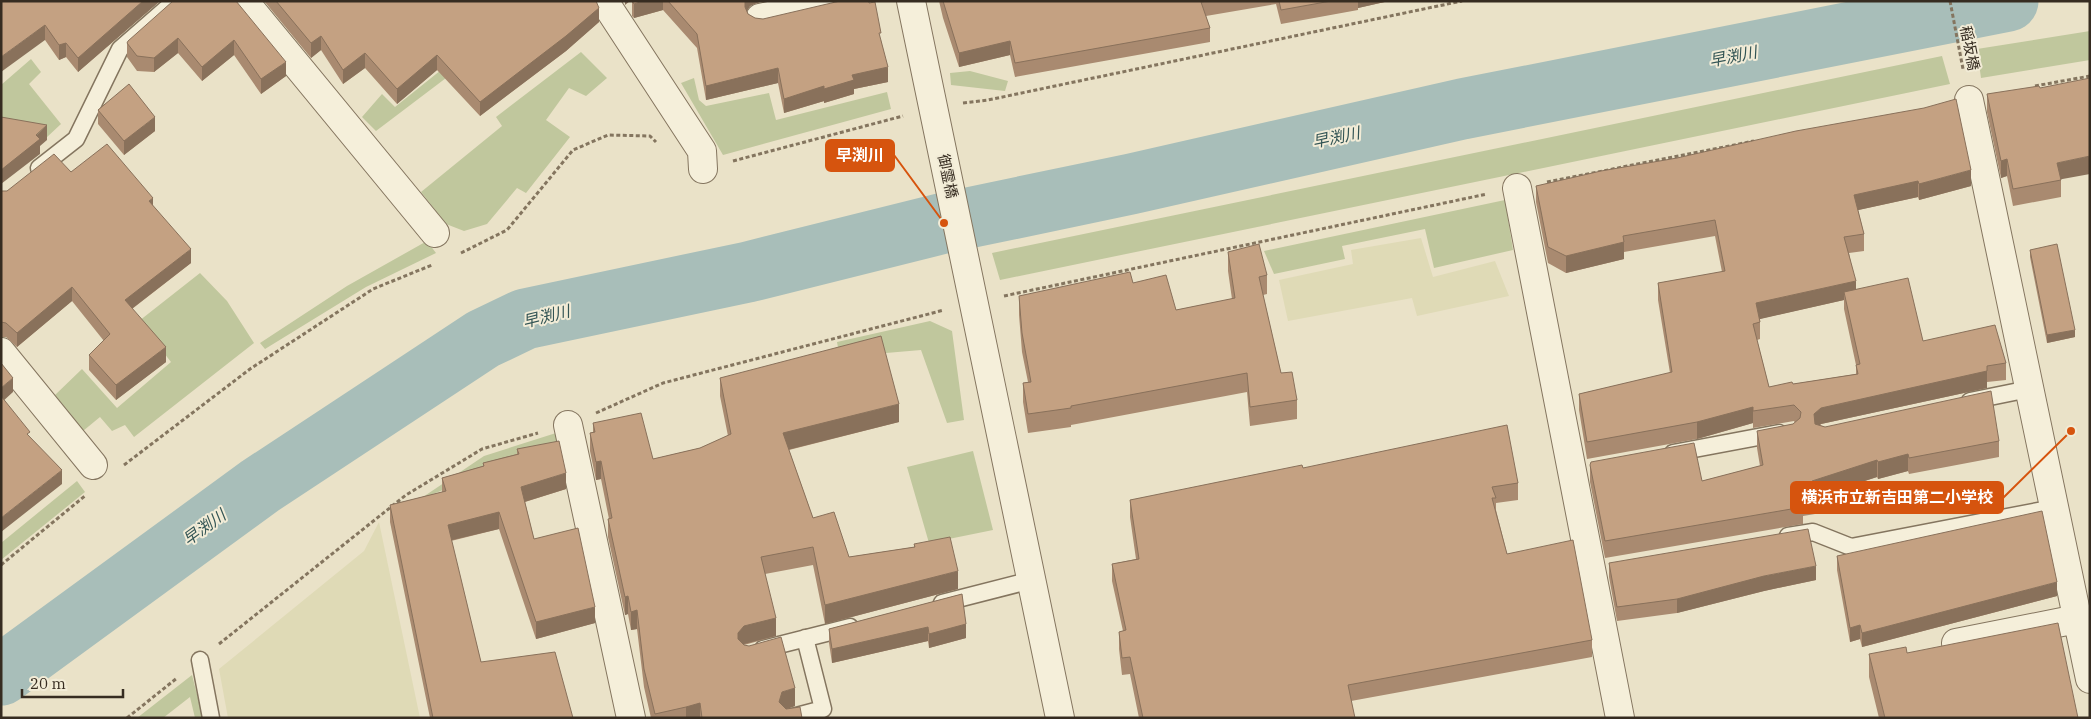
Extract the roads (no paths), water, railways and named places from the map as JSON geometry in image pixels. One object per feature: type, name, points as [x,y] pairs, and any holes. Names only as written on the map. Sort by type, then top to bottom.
[{"type":"street","points":[[244,1],[435,232]]},
{"type":"street","points":[[604,1],[702,151],[703,169]]},
{"type":"street","points":[[760,18],[835,1]]},
{"type":"street","name":"御霊橋","points":[[911,1],[1060,718]]},
{"type":"street","points":[[1969,100],[2090,679]]},
{"type":"street","points":[[1518,188],[1582,470],[1601,569],[1620,718]]},
{"type":"street","points":[[1,352],[93,465]]},
{"type":"street","points":[[568,425],[631,718]]},
{"type":"street","points":[[1934,648],[2077,618]]},
{"type":"lane","points":[[24,180],[76,139],[120,49],[175,1]]},
{"type":"lane","points":[[1954,405],[2029,388]]},
{"type":"lane","points":[[1658,456],[1790,431]]},
{"type":"lane","points":[[1774,539],[1812,532],[1851,547],[2054,508]]},
{"type":"lane","points":[[928,607],[1032,580]]},
{"type":"lane","points":[[747,654],[861,624]]},
{"type":"lane","points":[[789,718],[823,709],[805,638]]},
{"type":"lane","points":[[200,660],[211,718]]},
{"type":"waterway","name":"早渕川","points":[[1,675],[260,486],[483,339],[525,319],[748,272],[944,223],[1131,184],[1462,109],[2008,1]]},
{"type":"place","name":"早渕川","points":[[944,223]]},
{"type":"place","name":"横浜市立新吉田第二小学校","points":[[2071,431]]}]
